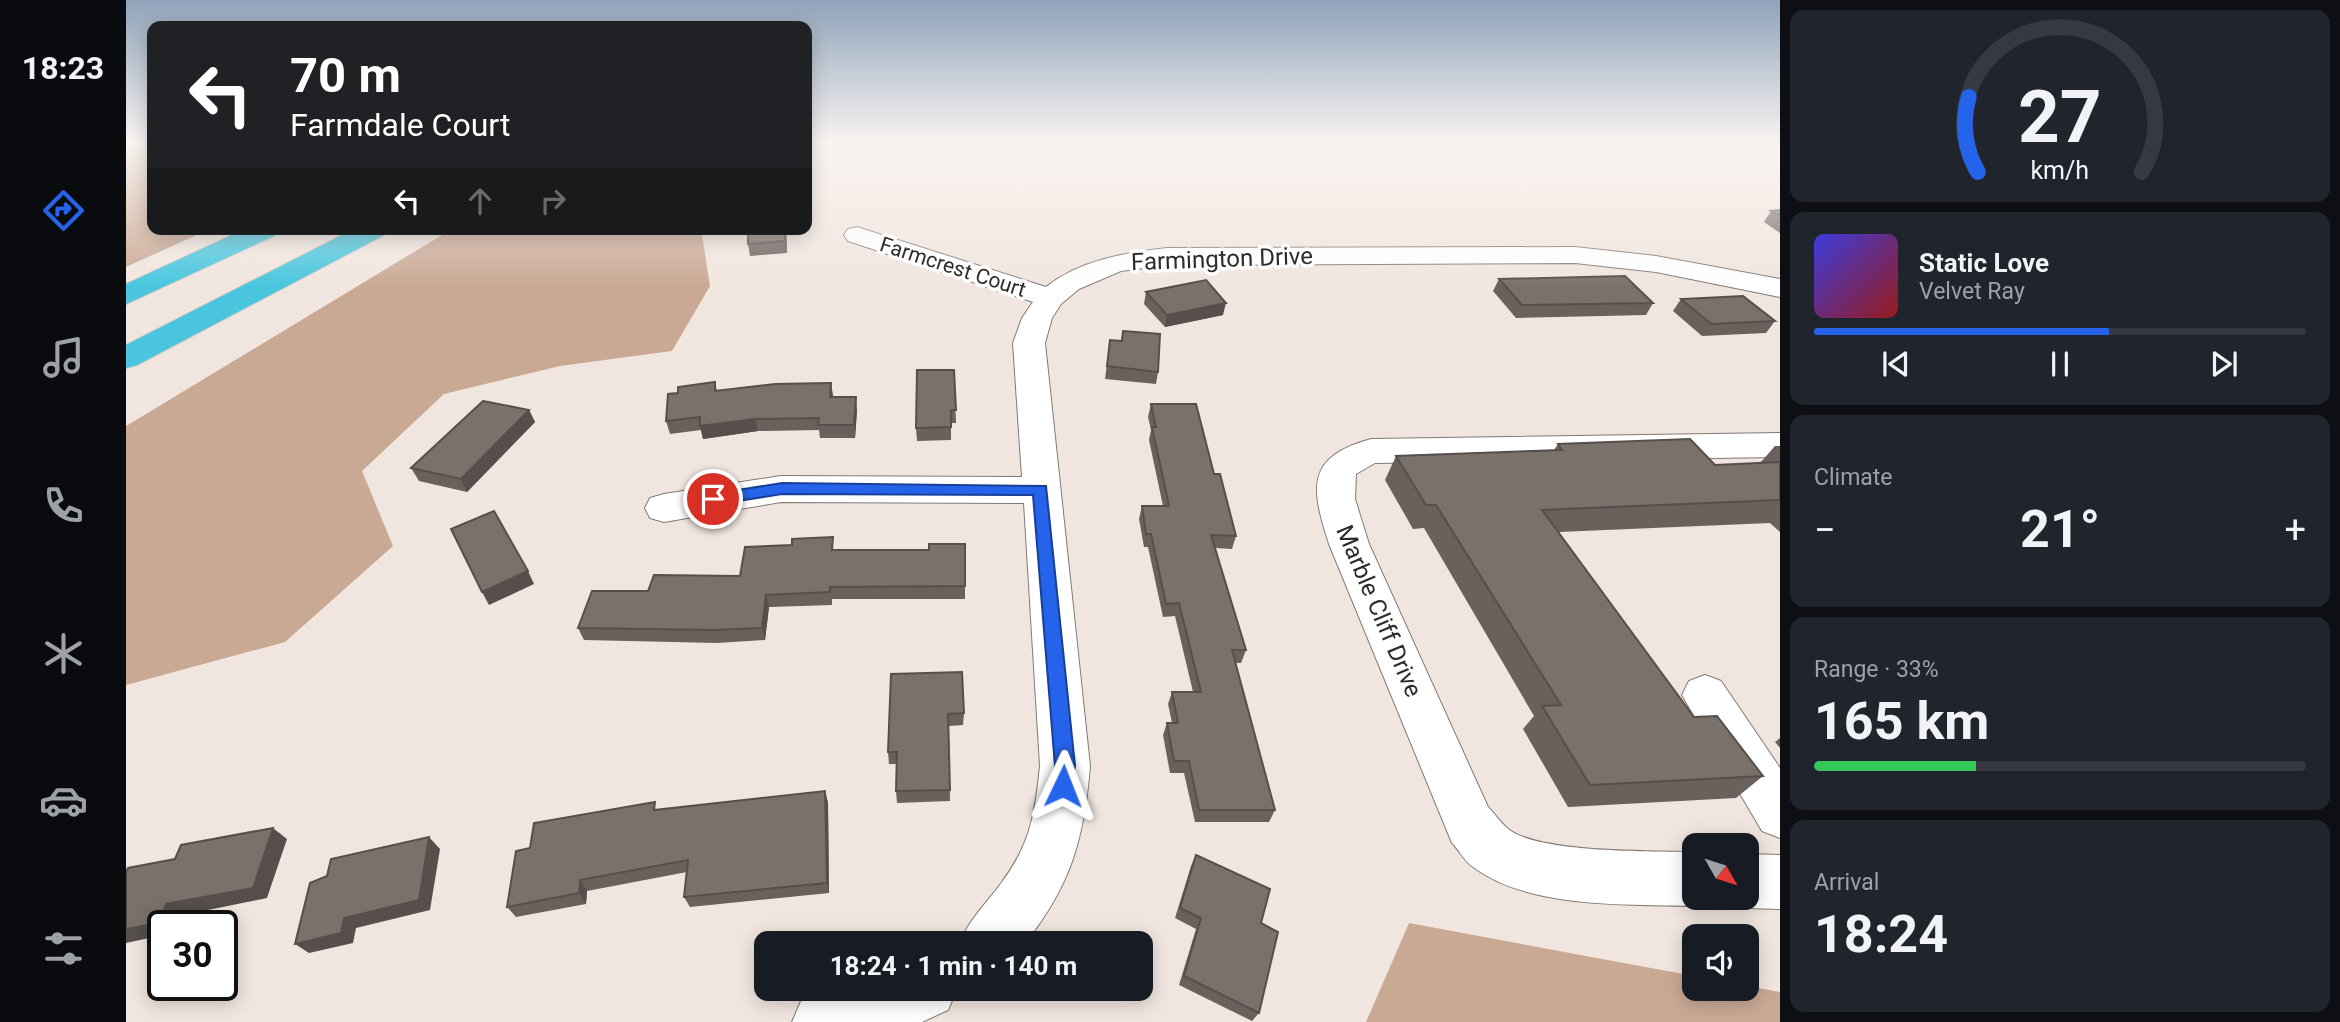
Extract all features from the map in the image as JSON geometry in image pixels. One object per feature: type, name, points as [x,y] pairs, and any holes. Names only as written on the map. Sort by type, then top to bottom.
[{"type":"highway","points":[[126,295],[254,235]]},
{"type":"highway","points":[[126,358],[363,235]]},
{"type":"street","name":"Farmcrest Court","points":[[857,235],[1049,298]]},
{"type":"street","name":"Farmington Drive","points":[[999,931],[1018,909],[1042,871],[1058,825],[1065,766],[1029,342],[1031,328],[1049,298],[1086,274],[1108,266],[1156,256],[1191,255],[1575,255],[1656,264],[1780,288]]},
{"type":"street","name":"Marble Cliff Drive","points":[[1682,879],[1588,875],[1522,863],[1492,849],[1470,825],[1349,544],[1336,507],[1335,491],[1339,471],[1348,460],[1371,451],[1780,445]]},
{"type":"street","points":[[664,508],[782,489],[1040,489]]},
{"type":"street","points":[[1705,695],[1730,730],[1780,814]]},
{"type":"street","points":[[1759,881],[1780,882]]},
{"type":"street","points":[[822,1022],[840,1021],[901,1001]]},
{"type":"shaded area","points":[[126,191],[147,191],[147,235],[197,235],[126,267]]},
{"type":"shaded area","points":[[442,235],[702,235],[710,286],[672,351],[560,366],[444,394],[362,471],[393,546],[285,642],[126,685],[126,426]]},
{"type":"shaded area","points":[[1409,923],[1682,974],[1682,1001],[1759,1001],[1759,988],[1780,992],[1780,1022],[1366,1022]]},
{"type":"building","points":[[748,235],[785,235],[785,241],[748,244]]},
{"type":"building","points":[[1625,276],[1653,303],[1522,305],[1499,279]]},
{"type":"building","points":[[1206,280],[1226,303],[1167,315],[1146,292]]},
{"type":"building","points":[[1743,296],[1775,321],[1711,324],[1681,299]]},
{"type":"building","points":[[1123,331],[1160,334],[1158,372],[1107,366],[1110,340],[1122,341]]},
{"type":"building","points":[[917,370],[954,370],[956,410],[951,410],[951,427],[916,428]]},
{"type":"building","points":[[715,382],[715,391],[775,384],[831,383],[830,397],[856,397],[854,425],[818,425],[819,418],[755,419],[700,426],[700,417],[666,421],[668,394],[678,393],[678,387]]},
{"type":"building","points":[[483,401],[529,410],[461,479],[411,468]]},
{"type":"building","points":[[1151,404],[1196,404],[1214,474],[1220,474],[1236,536],[1211,535],[1246,650],[1232,650],[1275,810],[1199,810],[1189,761],[1174,761],[1167,723],[1178,723],[1172,692],[1201,692],[1179,603],[1166,604],[1151,534],[1146,534],[1142,506],[1169,506],[1152,427],[1156,427]]},
{"type":"building","points":[[1690,439],[1715,465],[1780,462],[1780,500],[1542,510],[1694,717],[1717,716],[1763,776],[1590,785],[1542,706],[1561,705],[1436,505],[1426,505],[1396,456],[1562,450],[1558,444]]},
{"type":"building","points":[[494,511],[528,571],[482,592],[451,529]]},
{"type":"building","points":[[833,537],[832,550],[929,550],[929,544],[965,544],[965,586],[830,587],[830,592],[766,595],[762,628],[578,628],[592,591],[648,591],[654,575],[740,576],[745,547],[792,545],[792,539]]},
{"type":"building","points":[[962,672],[964,713],[948,714],[950,790],[896,791],[897,752],[888,752],[891,674]]},
{"type":"building","points":[[825,791],[827,883],[684,897],[688,860],[580,880],[579,893],[507,907],[516,851],[530,848],[534,823],[655,802],[654,810]]},
{"type":"building","points":[[273,828],[253,888],[166,904],[164,910],[147,910],[147,925],[126,929],[128,868],[175,859],[181,845]]},
{"type":"building","points":[[429,837],[419,900],[344,918],[341,933],[295,944],[310,883],[327,876],[331,859]]},
{"type":"building","points":[[1196,855],[1270,889],[1261,923],[1278,932],[1259,1013],[1184,976],[1201,918],[1180,908]]},
{"type":"route","points":[[713,499],[782,489],[1040,489],[1065,766],[1063,786]]}]
